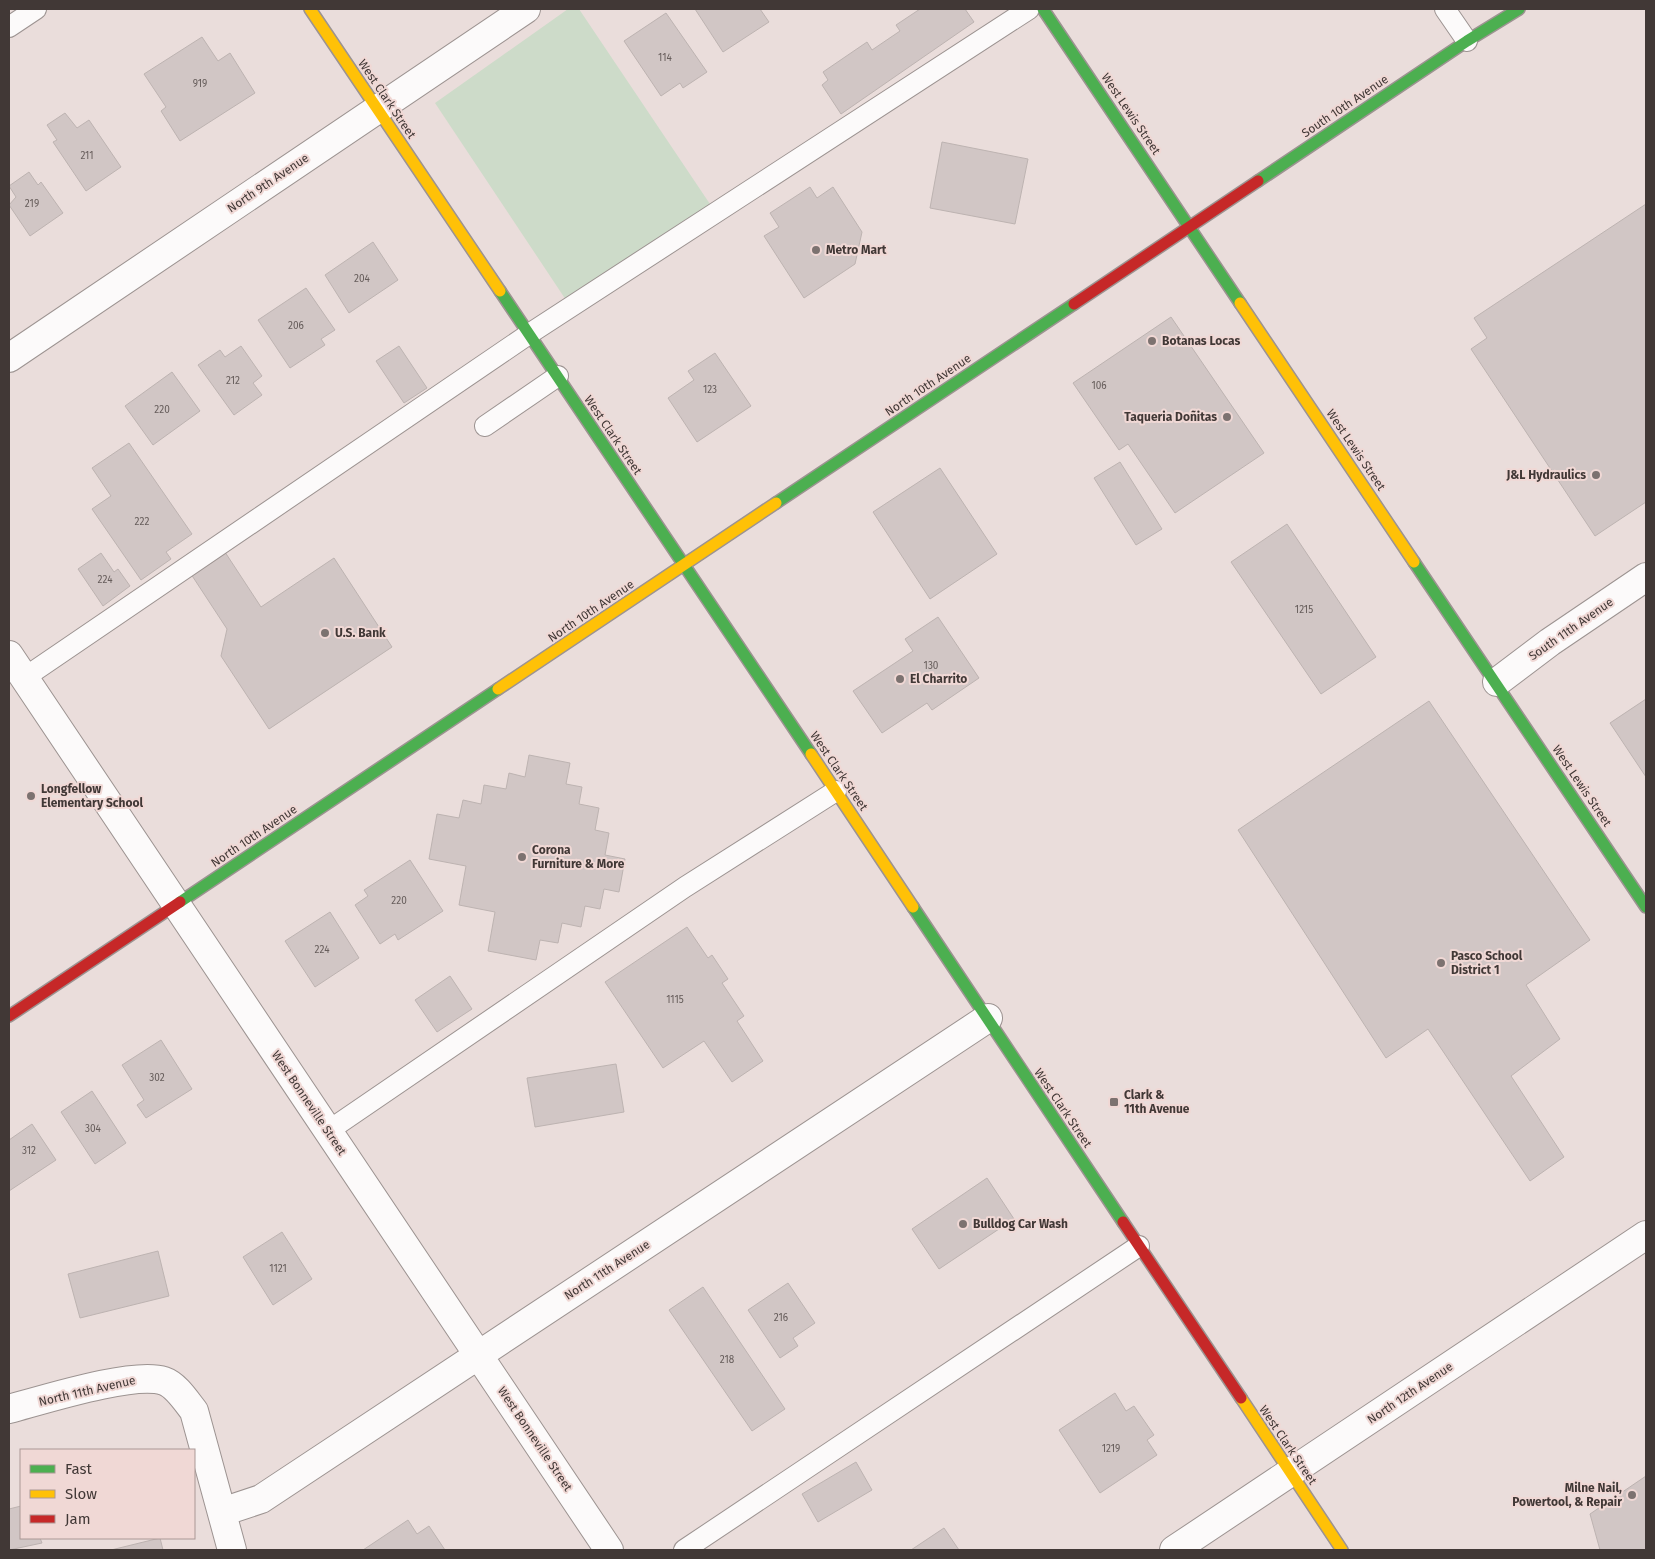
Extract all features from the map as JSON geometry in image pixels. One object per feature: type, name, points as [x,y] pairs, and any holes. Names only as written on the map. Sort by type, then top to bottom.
[{"type":"street","name":"West Clark Street","points":[[310,9],[988,1018],[1342,1550]]},
{"type":"street","name":"North 9th Avenue","points":[[9,358],[526,9]]},
{"type":"street","name":"West Lewis Street","points":[[1043,9],[1188,227],[1497,682],[1646,907]]},
{"type":"street","name":"South 10th Avenue","points":[[1188,227],[1467,41],[1519,9]]},
{"type":"street","name":"North 10th Avenue","points":[[9,1016],[1188,227]]},
{"type":"street","name":"South 11th Avenue","points":[[1497,682],[1550,642],[1646,577]]},
{"type":"street","name":"West Bonneville Street","points":[[9,655],[610,1550]]},
{"type":"street","name":"North 11th Avenue","points":[[9,1409],[123,1381],[145,1378],[165,1381],[194,1411],[222,1512],[261,1499],[988,1018]]},
{"type":"street","name":"North 12th Avenue","points":[[1174,1550],[1646,1235]]},
{"type":"street","points":[[222,1512],[232,1550]]},
{"type":"lane","points":[[9,28],[36,9]]},
{"type":"lane","points":[[24,678],[529,334],[1029,9]]},
{"type":"lane","points":[[1445,9],[1467,41]]},
{"type":"lane","points":[[485,426],[558,376]]},
{"type":"lane","points":[[328,1131],[685,887],[836,792]]},
{"type":"lane","points":[[684,1550],[1139,1246]]},
{"type":"green space","points":[[568,9],[579,9],[716,213],[572,309],[435,103]]},
{"type":"building","points":[[695,9],[760,9],[769,22],[723,52]]},
{"type":"building","points":[[920,9],[965,9],[974,22],[841,114],[822,85],[828,80],[823,72],[867,42],[872,50],[900,31],[896,25]]},
{"type":"building","points":[[666,13],[707,72],[683,88],[680,83],[661,96],[624,41]]},
{"type":"building","points":[[202,37],[218,61],[230,53],[255,93],[180,141],[161,111],[166,107],[144,74]]},
{"type":"building","points":[[65,113],[77,128],[89,120],[121,167],[86,191],[53,142],[57,140],[47,125]]},
{"type":"building","points":[[942,142],[1028,159],[1015,224],[930,208]]},
{"type":"building","points":[[29,172],[38,185],[41,182],[63,213],[30,236],[9,205],[16,197],[9,186]]},
{"type":"building","name":"Metro Mart","points":[[810,187],[817,198],[833,187],[862,232],[855,264],[804,298],[764,236],[779,227],[770,213]]},
{"type":"building","points":[[1646,204],[1646,502],[1595,536],[1471,349],[1487,338],[1474,318]]},
{"type":"building","points":[[373,242],[398,280],[349,313],[325,275]]},
{"type":"building","points":[[306,288],[335,330],[321,339],[325,345],[290,368],[258,320]]},
{"type":"building","points":[[1171,317],[1264,453],[1175,513],[1128,444],[1119,450],[1073,383]]},
{"type":"building","points":[[241,346],[262,376],[253,383],[262,395],[234,415],[198,365],[220,350],[225,357]]},
{"type":"building","points":[[399,346],[427,388],[404,403],[376,361]]},
{"type":"building","points":[[715,353],[751,406],[697,442],[668,398],[694,380],[688,371]]},
{"type":"building","points":[[172,372],[200,411],[153,445],[125,406]]},
{"type":"building","points":[[129,443],[192,534],[166,552],[171,559],[141,580],[92,509],[111,496],[92,468]]},
{"type":"building","points":[[1120,462],[1162,529],[1136,545],[1094,478]]},
{"type":"building","points":[[940,468],[997,554],[930,599],[873,512]]},
{"type":"building","points":[[1287,524],[1376,657],[1321,694],[1231,562]]},
{"type":"building","points":[[221,546],[261,607],[334,558],[392,647],[269,729],[221,656],[227,629],[187,568]]},
{"type":"building","points":[[101,553],[114,572],[118,569],[130,586],[103,606],[78,569]]},
{"type":"building","points":[[938,617],[979,678],[932,710],[927,703],[882,733],[853,691],[913,651],[905,639]]},
{"type":"building","points":[[1646,699],[1646,777],[1610,723]]},
{"type":"building","name":"Pasco School District 1","points":[[1429,701],[1590,940],[1526,985],[1560,1039],[1511,1076],[1564,1157],[1530,1181],[1428,1029],[1386,1058],[1238,830]]},
{"type":"building","name":"Corona Furniture & More","points":[[529,755],[570,763],[566,784],[582,787],[579,804],[599,808],[595,830],[609,833],[605,855],[625,859],[619,892],[604,889],[600,909],[585,906],[581,927],[562,923],[558,943],[540,940],[536,960],[488,951],[495,912],[459,905],[466,866],[429,859],[437,814],[459,818],[463,800],[481,804],[484,785],[506,789],[509,773],[525,777]]},
{"type":"building","points":[[410,860],[443,911],[398,940],[395,934],[380,944],[355,905],[368,896],[364,890]]},
{"type":"building","points":[[330,912],[359,958],[315,987],[285,941]]},
{"type":"building","points":[[687,927],[708,958],[712,955],[728,979],[722,983],[744,1016],[737,1021],[763,1061],[732,1082],[704,1041],[663,1068],[605,982]]},
{"type":"building","points":[[450,976],[472,1009],[437,1032],[415,1000]]},
{"type":"building","points":[[161,1040],[192,1089],[146,1118],[137,1105],[144,1100],[122,1065]]},
{"type":"building","points":[[616,1064],[624,1112],[535,1127],[527,1078]]},
{"type":"building","points":[[92,1091],[126,1143],[95,1164],[61,1112]]},
{"type":"building","points":[[32,1124],[56,1160],[9,1191],[9,1140]]},
{"type":"building","name":"Bulldog Car Wash","points":[[987,1178],[1014,1219],[939,1269],[912,1229]]},
{"type":"building","points":[[282,1232],[312,1279],[273,1305],[243,1257]]},
{"type":"building","points":[[158,1251],[169,1296],[80,1318],[68,1274]]},
{"type":"building","points":[[788,1283],[815,1323],[793,1338],[798,1346],[780,1358],[748,1310]]},
{"type":"building","points":[[703,1287],[785,1409],[752,1431],[669,1310]]},
{"type":"building","points":[[1115,1393],[1126,1411],[1134,1406],[1154,1435],[1147,1440],[1157,1455],[1100,1493],[1059,1430]]},
{"type":"building","points":[[856,1462],[872,1490],[818,1522],[802,1494]]},
{"type":"building","name":"Milne Nail, Powertool, & Repair","points":[[1646,1476],[1646,1550],[1600,1550],[1590,1514]]},
{"type":"building","points":[[20,1506],[20,1539],[40,1539],[42,1543],[9,1550],[9,1509]]},
{"type":"building","points":[[408,1520],[417,1534],[429,1526],[445,1550],[363,1550]]},
{"type":"building","points":[[944,1528],[959,1550],[911,1550]]},
{"type":"building","points":[[160,1539],[163,1550],[111,1550]]},
{"type":"traffic: fast","points":[[1043,9],[1240,303]]},
{"type":"traffic: fast","points":[[1258,181],[1467,41],[1519,9]]},
{"type":"traffic: fast","points":[[500,291],[811,754]]},
{"type":"traffic: fast","points":[[776,503],[1074,304]]},
{"type":"traffic: fast","points":[[1414,562],[1646,907]]},
{"type":"traffic: fast","points":[[180,902],[498,689]]},
{"type":"traffic: fast","points":[[913,907],[1123,1222]]},
{"type":"traffic: slow","points":[[310,9],[500,291]]},
{"type":"traffic: slow","points":[[1240,303],[1414,562]]},
{"type":"traffic: slow","points":[[498,689],[776,503]]},
{"type":"traffic: slow","points":[[811,754],[913,907]]},
{"type":"traffic: slow","points":[[1241,1398],[1342,1550]]},
{"type":"traffic: jam","points":[[1074,304],[1258,181]]},
{"type":"traffic: jam","points":[[9,1016],[180,902]]},
{"type":"traffic: jam","points":[[1123,1222],[1241,1398]]},
{"type":"place","name":"Metro Mart","points":[[816,250]]},
{"type":"place","name":"Botanas Locas","points":[[1152,341]]},
{"type":"place","name":"Taqueria Doñitas","points":[[1227,417]]},
{"type":"place","name":"J&L Hydraulics","points":[[1596,475]]},
{"type":"place","name":"U.S. Bank","points":[[325,633]]},
{"type":"place","name":"El Charrito","points":[[900,679]]},
{"type":"place","name":"Longfellow Elementary School","points":[[31,796]]},
{"type":"place","name":"Corona Furniture & More","points":[[522,857]]},
{"type":"place","name":"Pasco School District 1","points":[[1441,963]]},
{"type":"place","name":"Clark & 11th Avenue","points":[[1114,1102]]},
{"type":"place","name":"Bulldog Car Wash","points":[[963,1224]]},
{"type":"place","name":"Milne Nail, Powertool, & Repair","points":[[1632,1495]]}]
